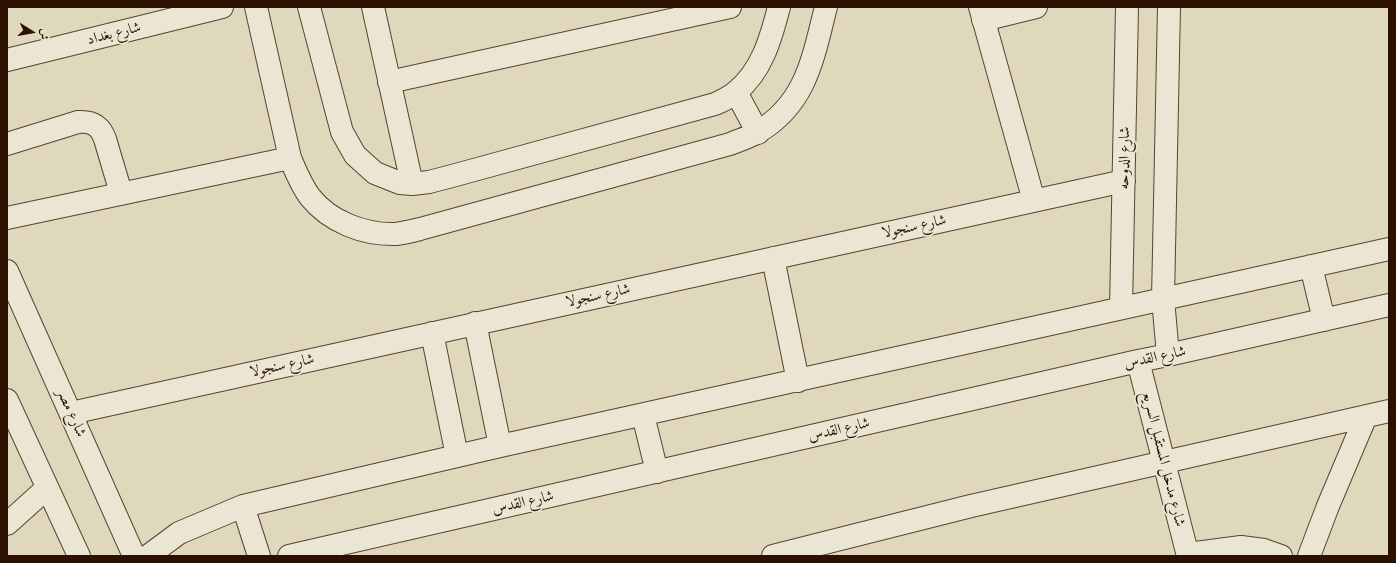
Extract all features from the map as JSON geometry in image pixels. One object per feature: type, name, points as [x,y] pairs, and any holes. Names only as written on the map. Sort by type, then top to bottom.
[{"type":"street","name":"شارع بغداد","points":[[7,60],[222,7]]},
{"type":"street","points":[[256,7],[290,158],[298,177],[311,197],[328,214],[349,226],[373,233],[397,234],[428,227],[730,144],[758,133],[782,114],[801,91],[812,62],[826,7]]},
{"type":"street","points":[[309,7],[342,132],[355,155],[375,173],[400,183],[412,184],[429,182],[452,176],[715,104],[736,92],[753,74],[765,53],[779,7]]},
{"type":"street","points":[[373,7],[412,184]]},
{"type":"street","points":[[389,82],[730,7]]},
{"type":"street","points":[[1034,201],[982,14],[1036,7]]},
{"type":"street","name":"شارع الدوحه","points":[[1121,308],[1127,7]]},
{"type":"street","points":[[1168,355],[1163,299],[1170,7]]},
{"type":"street","points":[[736,92],[758,133]]},
{"type":"street","points":[[7,144],[78,122],[87,121],[95,124],[101,130],[121,193]]},
{"type":"street","points":[[7,218],[290,158]]},
{"type":"street","name":"شارع سنجولا","points":[[72,413],[1124,181]]},
{"type":"street","points":[[148,556],[179,534],[243,506],[500,446],[1389,249]]},
{"type":"street","points":[[773,258],[798,380]]},
{"type":"street","points":[[1311,266],[1324,320]]},
{"type":"street","name":"شارع مصر","points":[[7,271],[72,413],[134,556]]},
{"type":"street","name":"شارع القدس","points":[[289,556],[1138,361],[1389,305]]},
{"type":"street","points":[[475,323],[500,446]]},
{"type":"street","points":[[432,333],[457,456]]},
{"type":"street","name":"شارع مدخل المستقبل السريع","points":[[1138,361],[1188,555]]},
{"type":"street","points":[[7,400],[79,556]]},
{"type":"street","points":[[773,556],[971,506],[1389,410]]},
{"type":"street","points":[[643,415],[657,472]]},
{"type":"street","points":[[1309,556],[1366,416]]},
{"type":"street","points":[[7,524],[48,488]]},
{"type":"street","points":[[243,506],[259,556]]},
{"type":"street","points":[[1188,555],[1241,547],[1264,550],[1281,556]]}]
